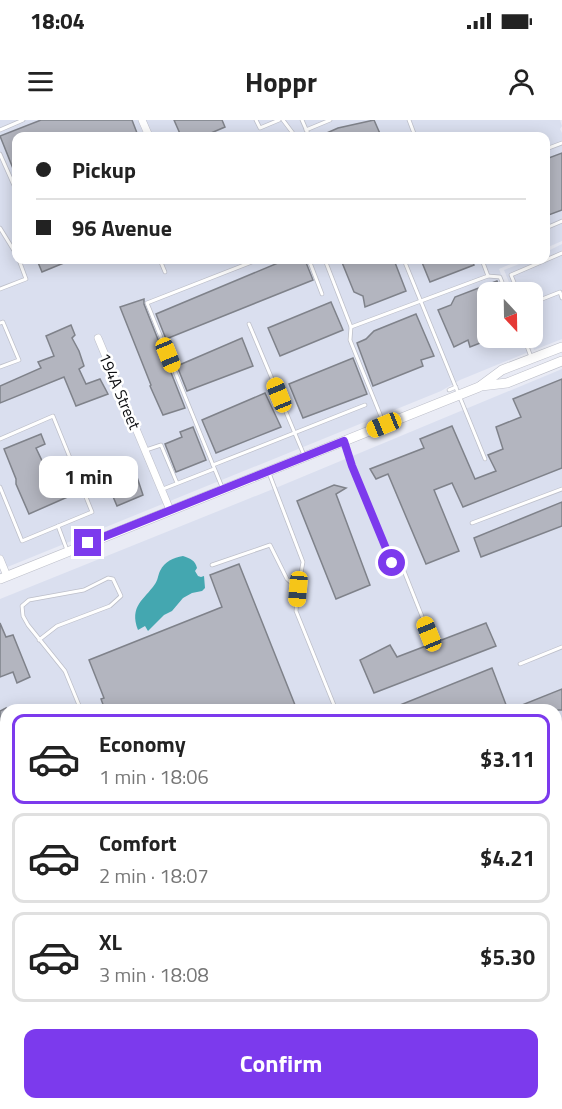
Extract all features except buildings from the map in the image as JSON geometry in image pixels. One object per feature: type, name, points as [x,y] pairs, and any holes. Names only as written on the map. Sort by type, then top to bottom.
[{"type":"main road","points":[[479,387],[502,370],[562,347]]},
{"type":"main road","points":[[4,577],[384,425],[457,391],[507,383],[562,361]]},
{"type":"street","name":"194A Street","points":[[98,338],[170,510]]},
{"type":"street","points":[[0,559],[4,577]]},
{"type":"lane","points":[[0,130],[23,120]]},
{"type":"lane","points":[[256,120],[260,128],[281,120],[292,132]]},
{"type":"lane","points":[[302,120],[306,130],[330,120]]},
{"type":"lane","points":[[0,154],[12,181]]},
{"type":"lane","points":[[0,228],[12,248]]},
{"type":"lane","points":[[0,289],[26,279],[20,264]]},
{"type":"lane","points":[[162,264],[165,272]]},
{"type":"lane","points":[[223,489],[147,303],[246,264]]},
{"type":"lane","points":[[311,264],[322,294]]},
{"type":"lane","points":[[327,264],[351,327],[350,340],[384,425]]},
{"type":"lane","points":[[406,264],[485,459]]},
{"type":"lane","points":[[484,264],[488,276]]},
{"type":"lane","points":[[514,282],[511,275],[536,264]]},
{"type":"lane","points":[[351,327],[488,276],[500,277],[502,282]]},
{"type":"lane","points":[[543,299],[560,292],[562,298]]},
{"type":"lane","points":[[0,323],[3,322],[19,360],[0,367]]},
{"type":"lane","points":[[249,324],[305,457]]},
{"type":"lane","points":[[528,348],[532,358]]},
{"type":"lane","points":[[449,390],[457,391]]},
{"type":"lane","points":[[161,490],[365,405]]},
{"type":"lane","points":[[0,439],[53,416],[92,512],[22,540],[0,487]]},
{"type":"lane","points":[[344,441],[392,563],[404,571],[429,634]]},
{"type":"lane","points":[[145,451],[161,445],[177,483]]},
{"type":"lane","points":[[268,471],[303,562],[296,611],[334,704]]},
{"type":"lane","points":[[472,523],[562,489]]},
{"type":"lane","points":[[58,526],[68,551]]},
{"type":"lane","points":[[212,566],[270,545],[286,579],[298,589]]},
{"type":"lane","points":[[39,640],[57,627],[110,606],[121,596],[113,579],[108,578],[84,590],[29,600],[22,606],[23,616],[39,640],[65,671],[79,704]]},
{"type":"lane","points":[[520,664],[562,647]]},
{"type":"shaded area","points":[[0,120],[560,120],[562,126],[560,129],[562,133],[562,241],[550,246],[550,132],[12,132],[12,264],[511,264],[499,269],[504,282],[477,282],[477,348],[530,348],[531,351],[460,380],[441,391],[0,570]]},
{"type":"shaded area","points":[[562,244],[562,339],[543,346],[543,282],[509,282],[504,270],[519,264],[550,264],[550,250]]},
{"type":"shaded area","points":[[562,369],[562,704],[0,704],[0,599]]},
{"type":"water","points":[[183,556],[195,563],[198,576],[204,576],[205,588],[183,598],[172,611],[164,615],[148,631],[145,626],[138,630],[135,615],[139,604],[156,582],[164,565]]},
{"type":"route","points":[[88,543],[344,441],[392,563]]}]
